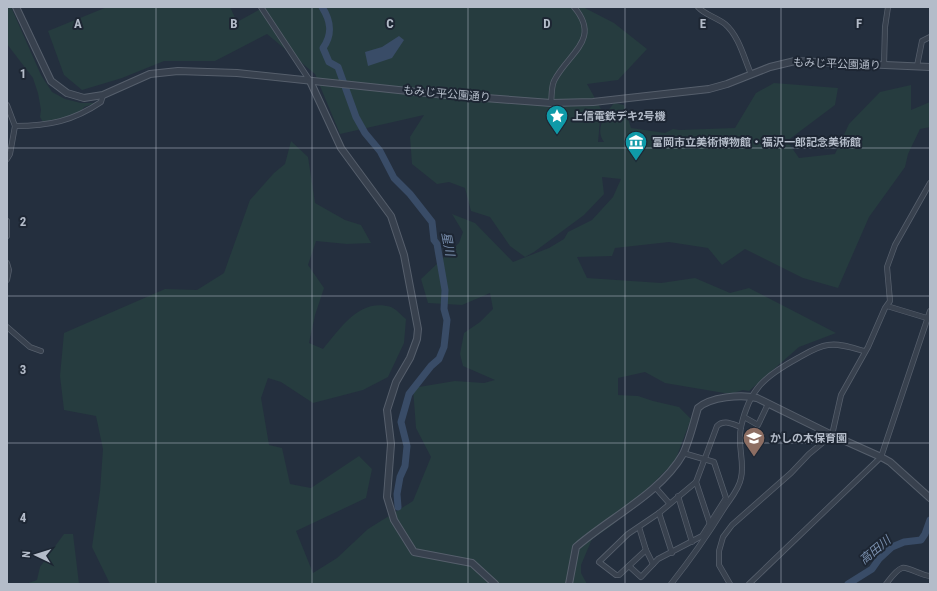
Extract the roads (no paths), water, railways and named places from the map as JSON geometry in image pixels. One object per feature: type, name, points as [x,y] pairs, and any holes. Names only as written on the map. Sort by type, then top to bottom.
[{"type":"street","name":"もみじ平公園通り","points":[[16,7],[51,81],[72,96],[89,98],[103,96],[150,74],[178,71],[237,73],[551,103],[593,102],[709,89],[770,67],[794,61],[930,67]]},
{"type":"street","points":[[261,7],[310,81],[341,148],[392,216],[404,254],[418,329],[413,351],[396,382],[387,410],[391,444],[386,497],[390,512],[414,552],[472,564],[494,584]]},
{"type":"street","points":[[551,103],[554,82],[584,38],[584,22],[574,7]]},
{"type":"street","points":[[698,7],[703,12],[724,23],[732,31],[751,74]]},
{"type":"street","points":[[884,65],[885,27],[888,7]]},
{"type":"street","points":[[917,66],[922,41],[930,37]]},
{"type":"street","points":[[15,126],[44,125],[71,119],[101,102],[103,96]]},
{"type":"street","points":[[7,104],[15,126],[10,154],[7,159]]},
{"type":"street","points":[[730,584],[719,565],[721,544],[726,532],[792,473],[809,454],[832,435],[841,395],[890,301],[887,267],[895,245],[930,183]]},
{"type":"street","points":[[7,221],[7,236]]},
{"type":"street","points":[[7,263],[9,270],[7,280]]},
{"type":"street","points":[[887,306],[929,319]]},
{"type":"street","points":[[749,584],[881,457],[929,319],[930,311]]},
{"type":"street","points":[[7,327],[30,347],[41,351]]},
{"type":"street","points":[[671,584],[706,538],[742,479],[742,465],[739,449],[741,427],[751,396],[763,380],[773,372],[815,349],[828,345],[864,351]]},
{"type":"street","points":[[569,584],[576,547],[655,486],[673,469],[683,453],[698,408],[703,402],[751,396],[890,462],[930,498]]},
{"type":"street","points":[[744,417],[758,425],[768,404]]},
{"type":"street","points":[[646,550],[619,575],[616,575],[599,562],[628,534],[659,513],[669,503],[696,482],[717,426],[725,422],[741,427]]},
{"type":"street","points":[[628,566],[641,577],[658,560],[702,536],[726,498],[714,462],[705,458],[683,453]]},
{"type":"street","points":[[696,482],[710,524]]},
{"type":"street","points":[[655,486],[669,503]]},
{"type":"street","points":[[678,496],[692,542]]},
{"type":"street","points":[[659,513],[672,552]]},
{"type":"street","points":[[639,527],[646,550],[653,564]]},
{"type":"street","points":[[886,584],[902,568],[907,567],[917,573],[930,576]]},
{"type":"water","points":[[399,36],[404,40],[392,58],[368,66],[365,52],[382,47]]},
{"type":"waterway","name":"星川","points":[[322,7],[329,22],[330,28],[328,38],[323,48],[329,62],[338,67],[356,117],[365,133],[380,151],[394,178],[410,194],[432,222],[434,240],[437,244],[445,290],[444,309],[447,320],[444,347],[439,359],[431,366],[409,394],[401,422],[407,446],[405,466],[400,477],[397,494],[398,507]]},
{"type":"waterway","name":"高田川","points":[[848,584],[872,569],[879,559],[892,547],[904,542],[921,540],[930,520]]},
{"type":"place","name":"上信電鉄デキ2号機","points":[[557,136]]},
{"type":"place","name":"富岡市立美術博物館・福沢一郎記念美術館","points":[[636,162]]},
{"type":"place","name":"かしの木保育園","points":[[754,458]]}]
